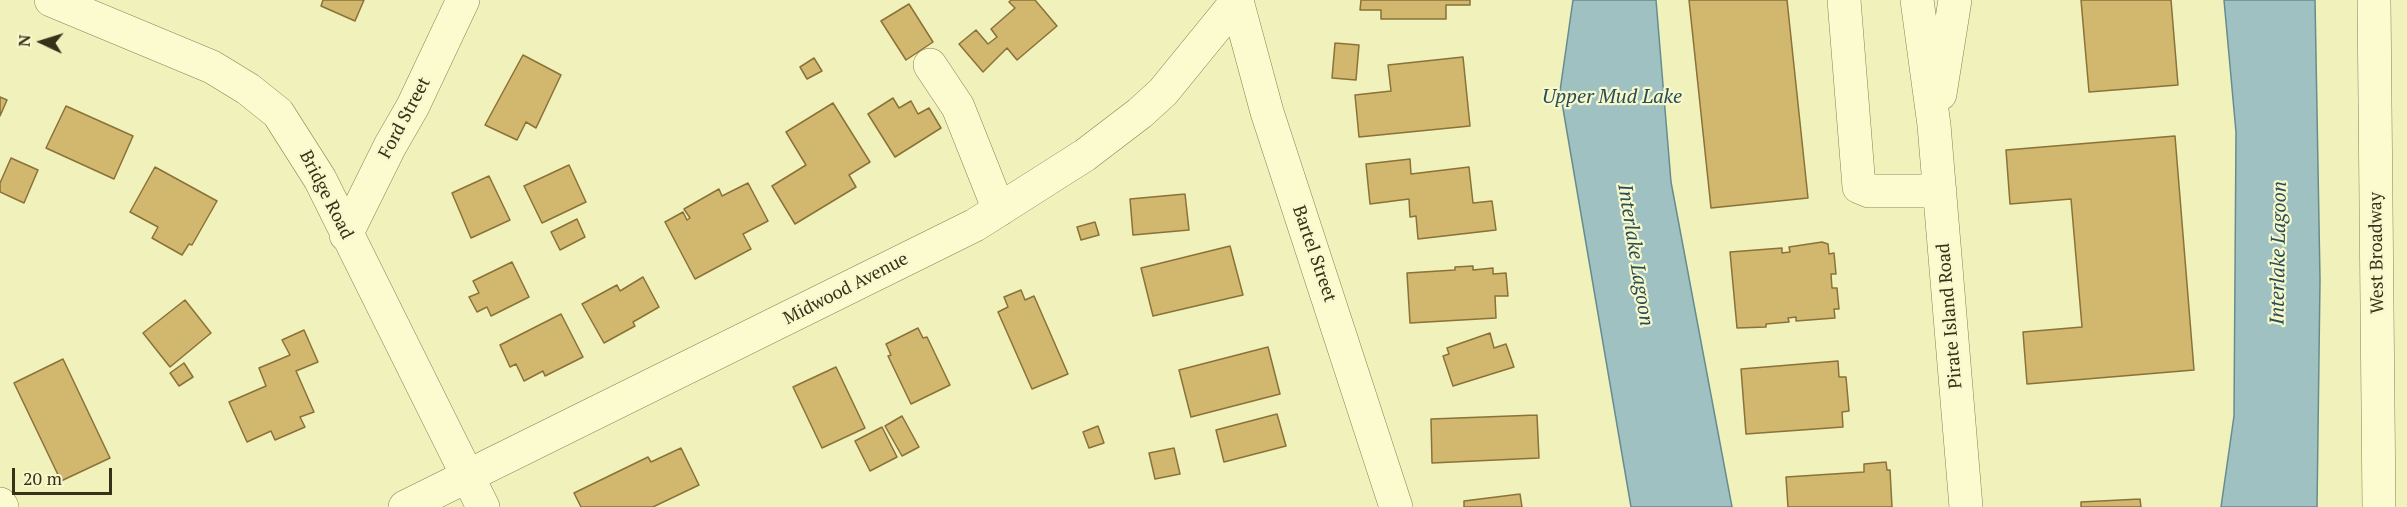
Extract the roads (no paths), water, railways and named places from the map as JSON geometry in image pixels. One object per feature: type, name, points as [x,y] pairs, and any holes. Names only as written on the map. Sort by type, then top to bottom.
[{"type":"street","name":"Bridge Road","points":[[51,0],[212,67],[248,89],[278,113],[302,147],[483,507]]},
{"type":"street","name":"Ford Street","points":[[346,235],[390,146],[413,106],[463,0]]},
{"type":"street","points":[[1844,0],[1858,186],[1869,190],[1940,190]]},
{"type":"street","name":"Pirate Island Road","points":[[1917,0],[1934,125],[1966,507]]},
{"type":"street","name":"Pirate Island Road","points":[[1934,125],[1955,0]]},
{"type":"street","name":"West Broadway","points":[[2374,0],[2379,507]]},
{"type":"street","name":"Midwood Avenue","points":[[405,507],[954,236],[999,210],[1085,155],[1164,92],[1237,1]]},
{"type":"street","name":"Bartel Street","points":[[1237,1],[1267,112],[1396,507]]},
{"type":"street","points":[[930,65],[958,107],[999,210]]},
{"type":"water","name":"Upper Mud Lake","points":[[1573,0],[1656,0],[1671,182],[1732,507],[1631,507],[1560,91]]},
{"type":"water","name":"Interlake Lagoon","points":[[2224,0],[2315,0],[2320,280],[2317,507],[2221,507],[2234,416],[2236,132]]}]
